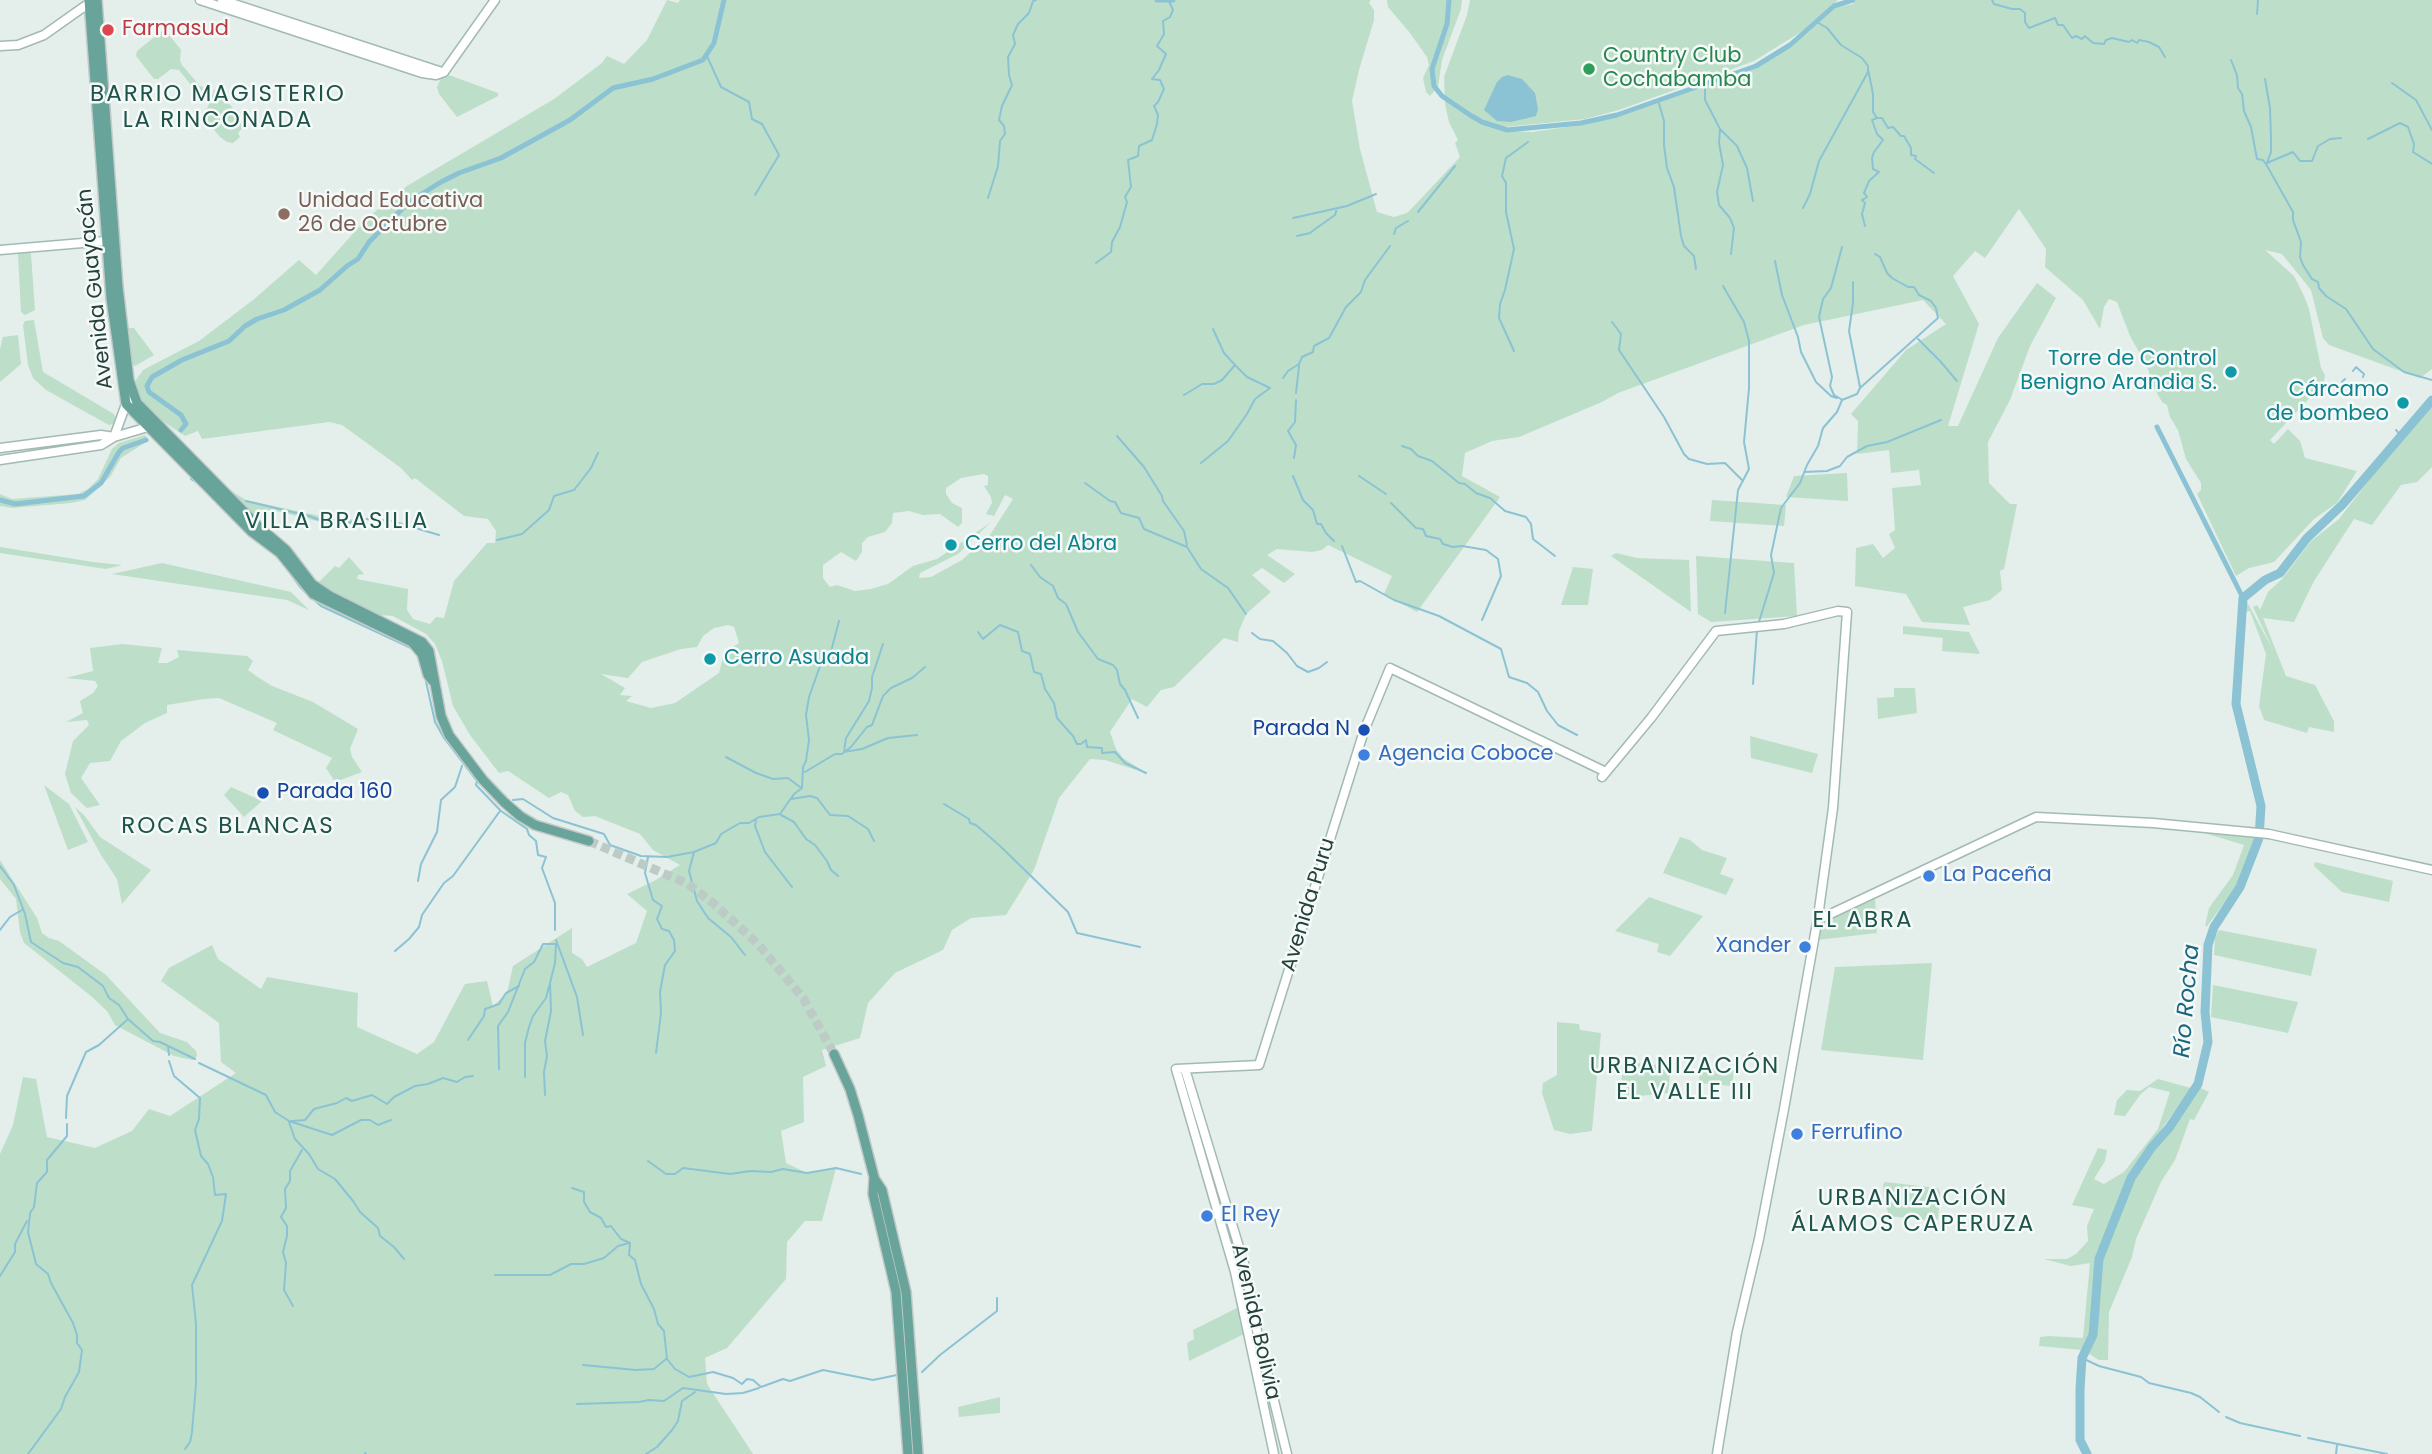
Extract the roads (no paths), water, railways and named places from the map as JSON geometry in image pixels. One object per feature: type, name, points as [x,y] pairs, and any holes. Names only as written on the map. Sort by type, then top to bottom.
[{"type":"main road","name":"Avenida Guayacán","points":[[95,1],[111,299],[130,401],[148,428],[211,488],[252,532],[280,553],[313,594],[412,642],[422,654],[428,675],[433,681]]},
{"type":"main road","name":"Avenida Guayacán","points":[[95,1],[130,401]]},
{"type":"main road","name":"Avenida Guayacán","points":[[130,401],[141,408],[258,526],[293,557],[312,584],[330,596],[422,642],[429,652],[441,716],[449,735],[504,803],[520,817],[535,825],[589,841]]},
{"type":"main road","points":[[834,1054],[850,1089],[874,1177],[882,1190],[900,1259],[909,1313],[908,1454]]},
{"type":"main road","points":[[908,1383],[918,1454]]},
{"type":"street","points":[[200,0],[422,73],[436,75],[444,72],[495,0]]},
{"type":"street","points":[[222,0],[444,72]]},
{"type":"street","points":[[0,46],[18,45],[44,35],[95,1]]},
{"type":"street","points":[[0,250],[106,241]]},
{"type":"street","points":[[114,437],[130,401]]},
{"type":"street","points":[[0,460],[101,445],[114,437],[148,428]]},
{"type":"street","points":[[0,448],[101,435],[114,437]]},
{"type":"street","name":"Avenida Puru","points":[[1180,1069],[1259,1065],[1364,730],[1390,668],[1604,774],[1651,718],[1716,631],[1784,624],[1838,611],[1847,612],[1833,808],[1818,918]]},
{"type":"street","points":[[1717,1454],[1738,1332],[1780,1132],[1818,918],[2036,817],[2152,823],[2269,834],[2432,870]]},
{"type":"street","name":"Avenida Bolivia","points":[[1180,1069],[1235,1272],[1274,1454]]},
{"type":"street","name":"Avenida Bolivia","points":[[1180,1069],[1245,1268],[1257,1331],[1287,1454]]},
{"type":"water","points":[[1508,75],[1522,79],[1535,93],[1538,109],[1536,116],[1511,122],[1497,121],[1484,110],[1497,82]]},
{"type":"waterway","points":[[181,430],[186,424],[181,415],[149,392],[147,386],[152,377],[182,360],[229,341],[257,319],[284,310],[320,290],[358,259],[369,242],[409,202],[441,182],[501,158],[570,120],[613,88],[653,79],[703,60],[714,43],[724,0]]},
{"type":"waterway","points":[[988,198],[998,166],[1000,141],[1005,134],[1004,126],[999,120],[1012,85],[1008,57],[1015,44],[1013,35],[1036,0]]},
{"type":"waterway","points":[[1157,0],[1173,0]]},
{"type":"waterway","points":[[1449,0],[1447,24],[1432,69],[1434,86],[1442,96],[1470,115],[1507,130],[1581,123],[1617,115],[1756,66],[1790,45],[1834,6],[1853,0]]},
{"type":"waterway","points":[[1992,0],[1994,4],[2020,9],[2025,13],[2025,22],[2029,28],[2055,18],[2058,25],[2063,25],[2072,38],[2076,36],[2082,39],[2085,36],[2093,43],[2104,44],[2112,38],[2137,43],[2139,40],[2149,42],[2159,47],[2165,57]]},
{"type":"waterway","points":[[2257,14],[2258,0]]},
{"type":"waterway","points":[[1096,263],[1111,252],[1112,242],[1120,227],[1127,202],[1125,197],[1131,187],[1128,160],[1138,156],[1139,146],[1152,140],[1157,124],[1158,115],[1154,106],[1164,89],[1160,80],[1152,79],[1166,54],[1157,46],[1164,34],[1163,21],[1170,17],[1173,10],[1169,1]]},
{"type":"waterway","points":[[1803,208],[1810,194],[1819,161],[1868,72],[1868,66],[1862,58],[1841,45],[1827,28],[1817,22]]},
{"type":"waterway","points":[[707,56],[721,87],[749,102],[752,119],[762,124],[779,155],[755,195]]},
{"type":"waterway","points":[[2231,60],[2242,94],[2244,111],[2251,127],[2257,159],[2266,164],[2293,212],[2301,242],[2300,257],[2303,265],[2326,296],[2346,309],[2373,349],[2404,372],[2432,380]]},
{"type":"waterway","points":[[1865,226],[1862,214],[1865,203],[1862,200],[1867,197],[1864,193],[1869,181],[1879,172],[1873,169],[1872,158],[1883,140],[1877,134],[1872,120],[1877,118],[1873,112],[1868,69]]},
{"type":"waterway","points":[[2265,79],[2271,138],[2271,152],[2267,163]]},
{"type":"waterway","points":[[2392,83],[2416,100],[2432,130]]},
{"type":"waterway","points":[[1705,84],[1705,100],[1720,129],[1719,143],[1723,165],[1717,192],[1719,205],[1730,218],[1734,228],[1731,254]]},
{"type":"waterway","points":[[1658,100],[1664,121],[1667,168],[1674,187],[1681,236],[1684,246],[1694,256],[1696,269]]},
{"type":"waterway","points":[[1878,118],[1882,118],[1888,128],[1893,127],[1904,136],[1911,148],[1911,155],[1916,156],[1915,159],[1934,173]]},
{"type":"waterway","points":[[2368,139],[2400,123],[2408,127],[2414,144],[2413,152],[2432,164]]},
{"type":"waterway","points":[[1720,129],[1737,146],[1747,168],[1753,201]]},
{"type":"waterway","points":[[2267,163],[2293,152],[2300,161],[2312,161],[2318,146],[2330,139],[2341,138]]},
{"type":"waterway","points":[[1514,351],[1499,318],[1514,249],[1506,212],[1506,183],[1502,176],[1506,158],[1528,142]]},
{"type":"waterway","points":[[1418,212],[1455,166]]},
{"type":"waterway","points":[[1293,218],[1347,206],[1376,194]]},
{"type":"waterway","points":[[1297,236],[1310,233],[1335,215],[1337,208]]},
{"type":"waterway","points":[[1394,234],[1396,228],[1408,221]]},
{"type":"waterway","points":[[1283,378],[1299,364],[1302,357],[1313,352],[1314,346],[1329,338],[1346,307],[1361,292],[1365,280],[1390,246]]},
{"type":"waterway","points":[[1841,399],[1834,395],[1830,386],[1832,377],[1819,317],[1823,299],[1831,288],[1842,247]]},
{"type":"waterway","points":[[1758,625],[1774,573],[1771,555],[1781,508],[1800,483],[1818,446],[1823,428],[1837,412],[1842,400],[1857,394],[1860,388],[1938,318],[1931,301],[1919,295],[1914,287],[1908,287],[1892,278],[1880,257],[1875,254]]},
{"type":"waterway","points":[[1775,261],[1782,295],[1801,352],[1816,382],[1837,398]]},
{"type":"waterway","points":[[1853,282],[1849,331],[1860,387]]},
{"type":"waterway","points":[[1723,286],[1744,322],[1749,341],[1749,388],[1744,442],[1749,469],[1738,490],[1725,613]]},
{"type":"waterway","points":[[1612,322],[1621,334],[1619,350],[1664,417],[1684,454],[1689,459],[1707,464],[1725,463],[1743,481]]},
{"type":"waterway","points":[[1213,329],[1224,353],[1235,365]]},
{"type":"waterway","points":[[1918,339],[1957,381]]},
{"type":"waterway","points":[[1184,395],[1202,384],[1214,384],[1222,380],[1235,365],[1247,377],[1270,388],[1255,399],[1228,441],[1201,463]]},
{"type":"waterway","points":[[1296,393],[1299,366]]},
{"type":"waterway","points":[[2353,371],[2356,367],[2364,374],[2363,377]]},
{"type":"waterway","points":[[2342,382],[2345,379]]},
{"type":"waterway","points":[[1294,458],[1296,445],[1288,431],[1295,422],[1296,400]]},
{"type":"waterway","name":"Río Rocha","points":[[2087,1454],[2080,1440],[2080,1389],[2082,1358],[2093,1335],[2099,1259],[2131,1178],[2198,1084],[2208,1042],[2205,1012],[2208,945],[2214,927],[2240,887],[2259,838],[2261,806],[2236,704],[2243,598],[2265,580],[2280,573],[2307,538],[2342,505],[2432,400]]},
{"type":"waterway","points":[[1804,472],[1827,471],[1840,466],[1847,457],[1867,446],[1887,442],[1941,420]]},
{"type":"waterway","points":[[2157,427],[2243,598]]},
{"type":"waterway","name":"Río Rocha","points":[[2396,430],[2401,436]]},
{"type":"waterway","points":[[1117,436],[1144,467],[1184,531],[1187,545]]},
{"type":"waterway","points":[[0,500],[15,504],[84,496],[101,483],[123,448],[146,440]]},
{"type":"waterway","points":[[1402,446],[1432,461],[1459,483],[1490,498],[1505,511],[1526,517],[1531,524],[1533,539],[1555,556]]},
{"type":"waterway","points":[[497,540],[522,534],[549,510],[554,496],[574,490],[591,468],[598,453]]},
{"type":"waterway","points":[[1293,476],[1303,500],[1313,510],[1317,524],[1321,524],[1334,541]]},
{"type":"waterway","points":[[1359,476],[1386,494]]},
{"type":"waterway","points":[[191,479],[199,484]]},
{"type":"waterway","points":[[1085,483],[1115,502],[1121,513],[1139,518],[1144,529],[1187,547],[1201,569],[1228,588],[1246,614]]},
{"type":"waterway","points":[[246,501],[309,516],[330,524],[353,522]]},
{"type":"waterway","points":[[1391,503],[1416,528],[1423,529],[1426,536],[1440,539],[1443,544],[1453,547],[1486,550],[1498,559],[1501,576],[1482,620]]},
{"type":"waterway","points":[[366,519],[392,521],[439,535]]},
{"type":"waterway","points":[[1342,546],[1356,582],[1360,581],[1394,600],[1439,616],[1501,649],[1509,677],[1527,683],[1538,692],[1547,711],[1558,725],[1577,735]]},
{"type":"waterway","points":[[1031,565],[1040,577],[1053,586],[1058,598],[1066,604],[1078,632],[1098,659],[1113,665],[1117,670],[1120,684],[1138,718]]},
{"type":"waterway","points":[[290,573],[300,587],[321,606],[411,648]]},
{"type":"waterway","points":[[513,800],[523,799],[553,818],[604,834],[610,845],[641,856],[667,857],[694,852],[716,843],[721,834],[740,823],[780,814],[794,794],[802,788],[809,740],[806,715],[809,697],[820,666],[830,655],[839,621]]},
{"type":"waterway","points":[[978,632],[983,639],[1000,625],[1018,632],[1022,651],[1030,654],[1034,672],[1041,674],[1045,689],[1054,703],[1057,718],[1077,744],[1086,740],[1087,747],[1102,748],[1102,753],[1115,752],[1125,763],[1146,773]]},
{"type":"waterway","points":[[1753,684],[1757,630]]},
{"type":"waterway","points":[[1252,633],[1260,639],[1273,641],[1297,666],[1308,672],[1327,662]]},
{"type":"waterway","points":[[883,644],[872,677],[869,701],[846,738],[844,752],[862,749],[888,738],[917,735]]},
{"type":"waterway","points":[[805,772],[851,747],[867,727],[872,725],[883,696],[925,667]]},
{"type":"waterway","points":[[425,677],[435,722],[444,738],[477,781],[476,785],[501,811],[527,829],[536,841],[538,855],[546,857],[542,868],[555,903],[555,930]]},
{"type":"waterway","points":[[726,757],[773,779],[788,778],[800,787]]},
{"type":"waterway","points":[[418,881],[421,864],[437,832],[441,800],[455,787],[462,766]]},
{"type":"waterway","points":[[791,799],[810,796],[817,798],[830,815],[848,816],[868,829],[874,841]]},
{"type":"waterway","points":[[944,804],[969,819],[970,823],[999,845],[1068,912],[1077,933],[1140,947]]},
{"type":"waterway","points":[[395,951],[419,927],[422,915],[444,883],[453,876],[500,811]]},
{"type":"waterway","points":[[781,815],[794,822],[838,876]]},
{"type":"waterway","points":[[756,819],[755,826],[765,852],[792,887]]},
{"type":"waterway","points":[[694,852],[689,871],[697,901],[708,918],[731,937],[745,955]]},
{"type":"waterway","points":[[648,857],[645,873],[653,900],[662,906],[657,919],[662,929],[669,931],[674,940],[675,951],[665,965],[660,992],[661,1013],[656,1053]]},
{"type":"waterway","points":[[0,866],[14,885],[25,914],[31,942],[63,963],[78,967],[103,986],[109,998],[119,1005],[128,1019],[153,1041],[195,1059]]},
{"type":"waterway","points":[[0,930],[10,917],[22,910]]},
{"type":"waterway","points":[[556,940],[577,997],[583,1035]]},
{"type":"waterway","points":[[499,1069],[498,1026],[508,1012],[525,969],[534,962],[543,944],[556,944],[550,983],[551,1011],[545,1041],[545,1095]]},
{"type":"waterway","points":[[468,1040],[484,1016],[485,1009],[499,1004],[506,993],[519,986]]},
{"type":"waterway","points":[[525,1077],[525,1043],[529,1027],[533,1016],[546,998],[549,986]]},
{"type":"waterway","points":[[66,1118],[67,1096],[86,1052],[99,1045],[127,1020]]},
{"type":"waterway","points":[[168,1046],[169,1055]]},
{"type":"waterway","points":[[169,1061],[174,1076],[200,1098],[199,1119],[195,1130],[201,1156],[208,1164],[213,1177],[215,1195],[226,1194],[222,1221],[192,1285],[196,1324],[196,1384],[192,1432],[185,1449]]},
{"type":"waterway","points":[[199,1063],[266,1095],[275,1112],[289,1121],[332,1135],[361,1120],[370,1120],[378,1125],[391,1120]]},
{"type":"waterway","points":[[292,1121],[305,1120],[314,1109],[346,1098],[352,1101],[372,1095],[387,1104],[394,1097],[415,1086],[443,1078],[457,1082],[473,1076]]},
{"type":"waterway","points":[[289,1122],[295,1139],[318,1169],[335,1179],[360,1212],[378,1228],[380,1236],[404,1259]]},
{"type":"waterway","points":[[30,1213],[34,1207],[37,1183],[47,1172],[47,1160],[67,1136],[67,1124]]},
{"type":"waterway","points":[[293,1306],[284,1290],[286,1263],[283,1252],[287,1226],[281,1217],[286,1208],[285,1189],[290,1181],[290,1171],[302,1150]]},
{"type":"waterway","points":[[648,1161],[666,1174],[675,1174],[683,1168],[730,1174],[783,1169],[807,1173],[836,1168],[861,1174]]},
{"type":"waterway","points":[[572,1188],[584,1192],[584,1202],[590,1212],[601,1218],[606,1227],[611,1226],[621,1239],[630,1243],[629,1255],[635,1260],[641,1284],[654,1309],[658,1324],[664,1331],[667,1359],[675,1369],[689,1377],[713,1372],[733,1378],[742,1384],[747,1379],[753,1380],[761,1387],[823,1370],[873,1380],[897,1375]]},
{"type":"waterway","points":[[28,1454],[61,1409],[79,1372],[82,1350],[77,1343],[73,1323],[48,1274],[36,1264],[28,1232],[30,1214]]},
{"type":"waterway","points":[[0,1276],[15,1252],[15,1244],[27,1221]]},
{"type":"waterway","points":[[495,1275],[550,1275],[571,1264],[584,1264],[604,1258],[618,1246],[629,1243]]},
{"type":"waterway","points":[[922,1372],[997,1311],[997,1298]]},
{"type":"waterway","points":[[2082,1358],[2099,1366],[2141,1377],[2149,1383],[2191,1393],[2219,1412]]},
{"type":"waterway","points":[[583,1365],[654,1369],[666,1359]]},
{"type":"waterway","points":[[577,1404],[664,1401],[683,1388],[726,1394],[759,1388]]},
{"type":"waterway","points":[[646,1454],[657,1447],[672,1430],[678,1421],[682,1401],[695,1392]]},
{"type":"waterway","points":[[2226,1417],[2240,1423],[2300,1436]]},
{"type":"waterway","points":[[2308,1438],[2387,1454]]},
{"type":"waterway","points":[[2336,1454],[2337,1445]]},
{"type":"tunnel","points":[[589,841],[688,884],[713,903],[758,944],[803,998],[834,1054]]},
{"type":"place","name":"Farmasud","points":[[108,30]]},
{"type":"place","name":"Country Club Cochabamba","points":[[1589,69]]},
{"type":"place","name":"Unidad Educativa 26 de Octubre","points":[[284,214]]},
{"type":"place","name":"Torre de Control Benigno Arandia S.","points":[[2231,372]]},
{"type":"place","name":"Cárcamo de bombeo","points":[[2403,403]]},
{"type":"place","name":"Cerro del Abra","points":[[951,545]]},
{"type":"place","name":"Cerro Asuada","points":[[710,659]]},
{"type":"place","name":"Parada N","points":[[1364,730]]},
{"type":"place","name":"Agencia Coboce","points":[[1364,755]]},
{"type":"place","name":"Parada 160","points":[[263,793]]},
{"type":"place","name":"La Paceña","points":[[1929,876]]},
{"type":"place","name":"Xander","points":[[1805,947]]},
{"type":"place","name":"Ferrufino","points":[[1797,1134]]},
{"type":"place","name":"El Rey","points":[[1207,1216]]},
{"type":"district","name":"BARRIO MAGISTERIO LA RINCONADA","points":[[218,108]]},
{"type":"district","name":"VILLA BRASILIA","points":[[337,522]]},
{"type":"district","name":"ROCAS BLANCAS","points":[[228,827]]},
{"type":"district","name":"EL ABRA","points":[[1863,921]]},
{"type":"district","name":"URBANIZACIÓN EL VALLE III","points":[[1685,1080]]},
{"type":"district","name":"URBANIZACIÓN ÁLAMOS CAPERUZA","points":[[1913,1212]]}]
